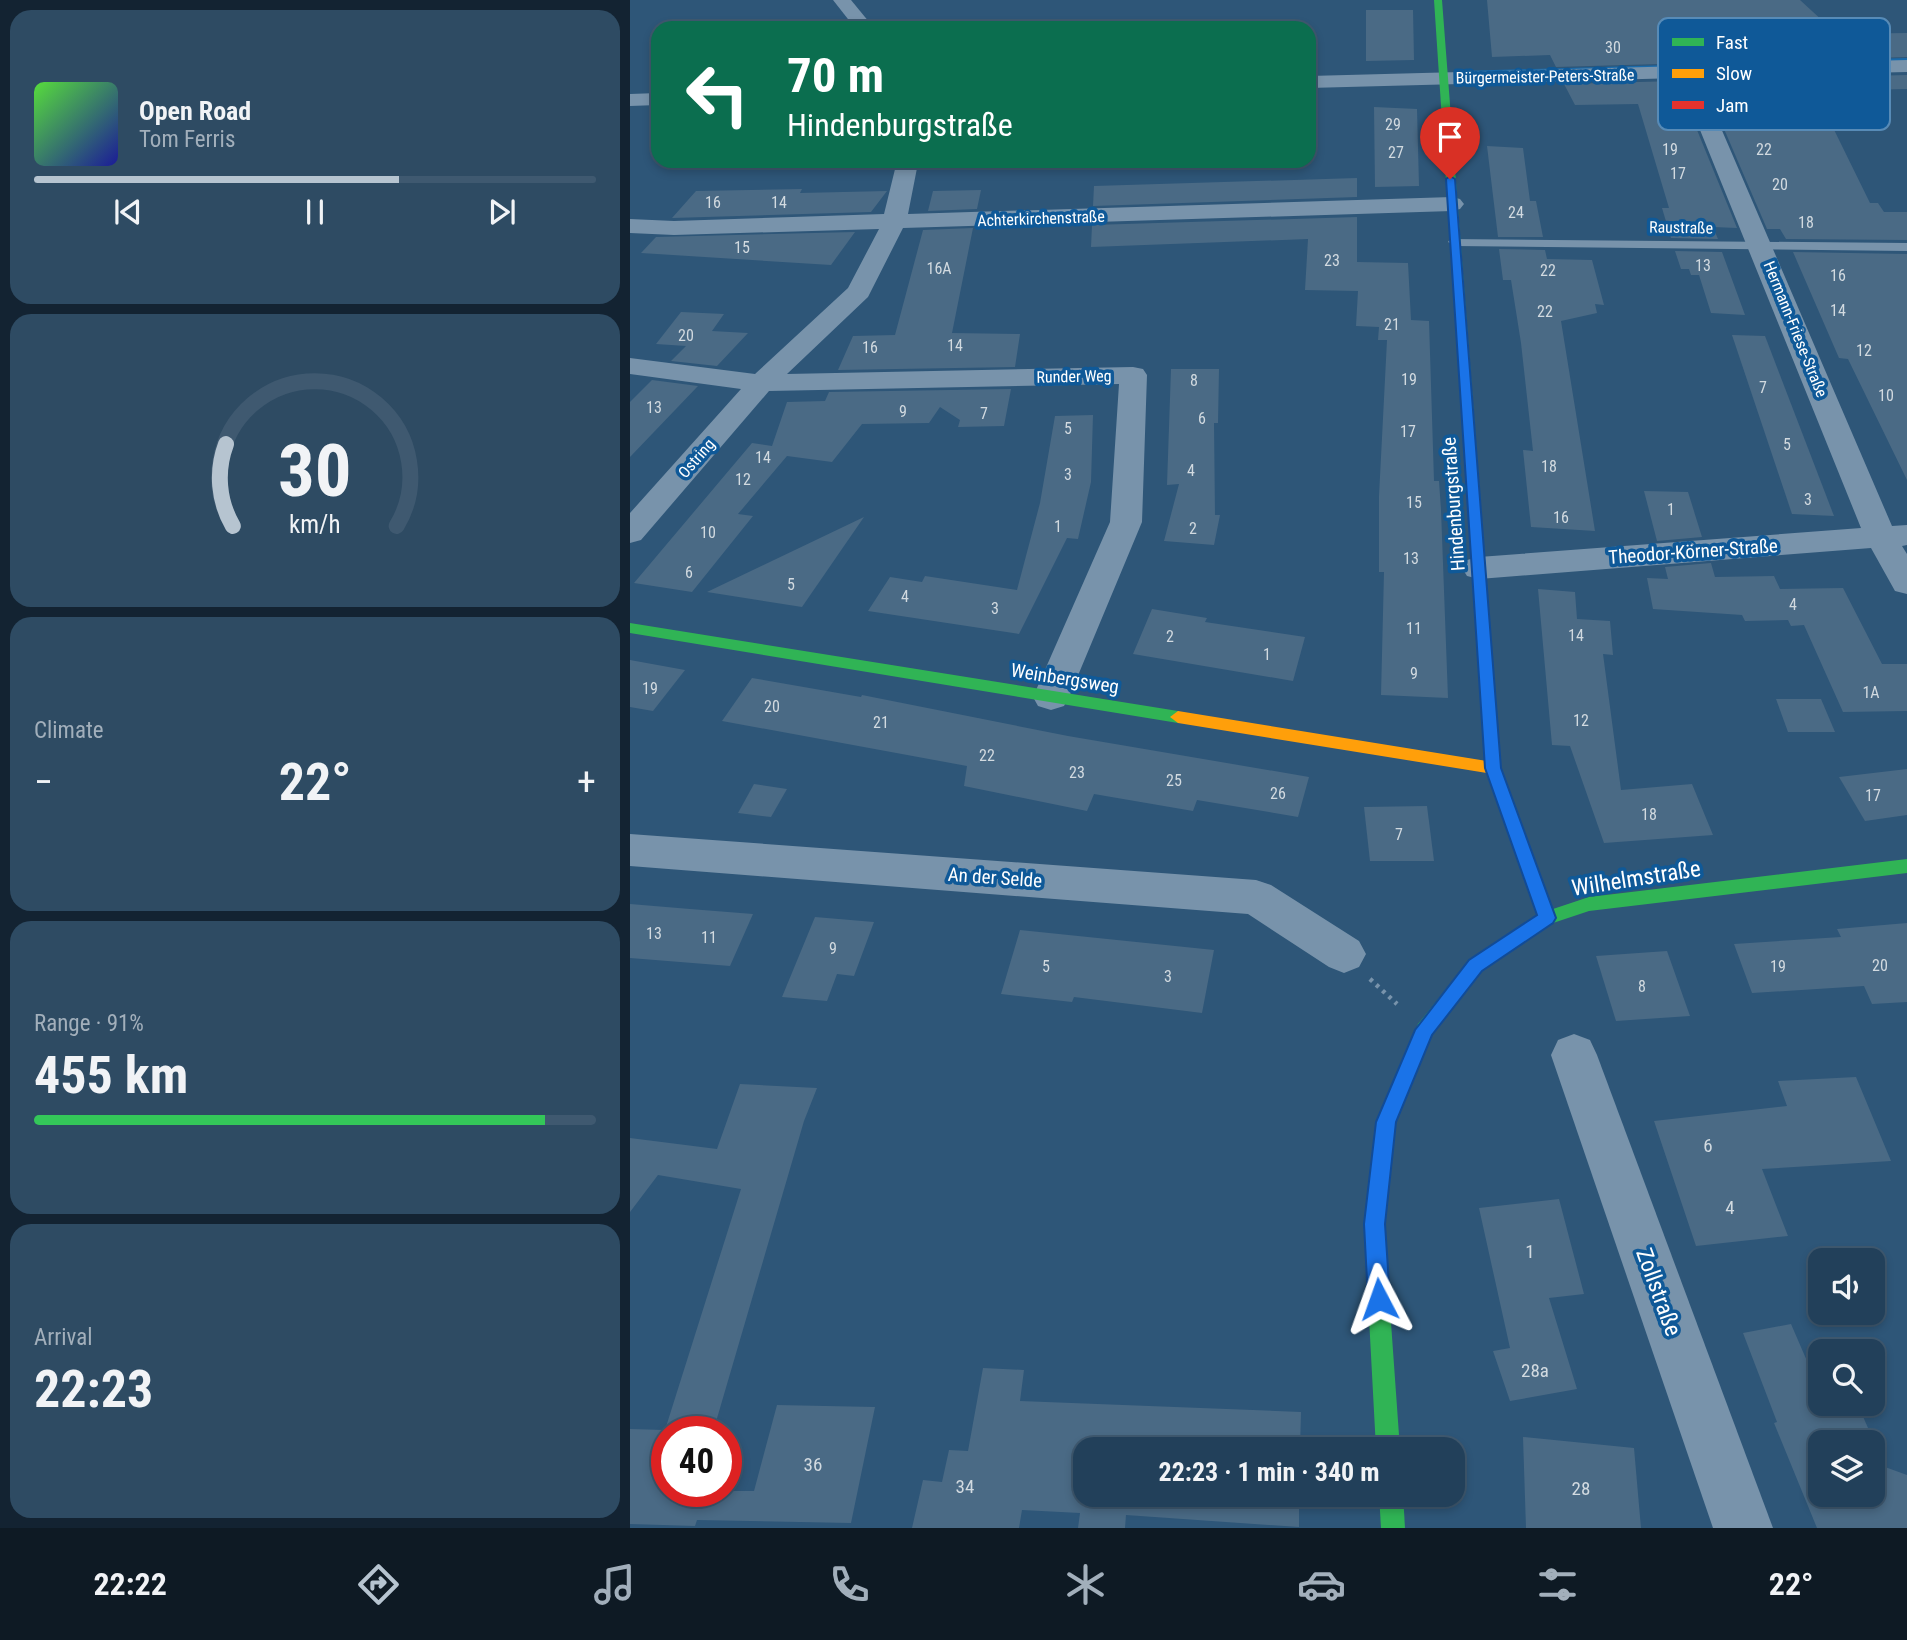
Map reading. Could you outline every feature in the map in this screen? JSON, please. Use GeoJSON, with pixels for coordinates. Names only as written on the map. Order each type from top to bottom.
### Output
{"type":"FeatureCollection","features":[{"type":"Feature","properties":{"kind":"street","name":"Hindenburgstraße"},"geometry":{"type":"LineString","coordinates":[[1438,0],[1493,768],[1547,918]]}},
{"type":"Feature","properties":{"kind":"street"},"geometry":{"type":"LineString","coordinates":[[843,1],[863,1]]}},
{"type":"Feature","properties":{"kind":"street"},"geometry":{"type":"LineString","coordinates":[[843,1],[859,21]]}},
{"type":"Feature","properties":{"kind":"street","name":"Bürgermeister-Peters-Straße"},"geometry":{"type":"LineString","coordinates":[[1316,82],[1658,74]]}},
{"type":"Feature","properties":{"kind":"street"},"geometry":{"type":"LineString","coordinates":[[630,100],[651,99]]}},
{"type":"Feature","properties":{"kind":"street","name":"Hermann-Friese-Straße"},"geometry":{"type":"LineString","coordinates":[[1711,130],[1761,246],[1894,536],[1907,583]]}},
{"type":"Feature","properties":{"kind":"street","name":"Ostring"},"geometry":{"type":"LineString","coordinates":[[630,533],[761,383],[859,292],[894,222],[907,168]]}},
{"type":"Feature","properties":{"kind":"street","name":"Achterkirchenstraße"},"geometry":{"type":"LineString","coordinates":[[630,226],[674,228],[1452,204]]}},
{"type":"Feature","properties":{"kind":"street"},"geometry":{"type":"LineString","coordinates":[[630,366],[761,383]]}},
{"type":"Feature","properties":{"kind":"street","name":"Runder Weg"},"geometry":{"type":"LineString","coordinates":[[761,383],[1133,375],[1126,522],[1051,698]]}},
{"type":"Feature","properties":{"kind":"street","name":"Theodor-Körner-Straße"},"geometry":{"type":"LineString","coordinates":[[1479,568],[1894,536]]}},
{"type":"Feature","properties":{"kind":"street","name":"Weinbergsweg"},"geometry":{"type":"LineString","coordinates":[[630,628],[1493,768]]}},
{"type":"Feature","properties":{"kind":"street","name":"An der Selde"},"geometry":{"type":"LineString","coordinates":[[630,850],[1256,897],[1344,954]]}},
{"type":"Feature","properties":{"kind":"street","name":"Wilhelmstraße"},"geometry":{"type":"LineString","coordinates":[[1387,1437],[1374,1224],[1386,1122],[1425,1030],[1475,966],[1547,918],[1589,904],[1907,866]]}},
{"type":"Feature","properties":{"kind":"street","name":"Zollstraße"},"geometry":{"type":"LineString","coordinates":[[1574,1055],[1743,1528]]}},
{"type":"Feature","properties":{"kind":"street"},"geometry":{"type":"LineString","coordinates":[[1392,1507],[1393,1528]]}},
{"type":"Feature","properties":{"kind":"lane","name":"Raustraße"},"geometry":{"type":"LineString","coordinates":[[1455,242],[1907,247]]}},
{"type":"Feature","properties":{"kind":"path"},"geometry":{"type":"LineString","coordinates":[[1344,954],[1425,1030]]}},
{"type":"Feature","properties":{"kind":"shaded area"},"geometry":{"type":"Polygon","coordinates":[[[1890,58],[1907,58],[1907,61],[1890,61],[1890,58]]]}},
{"type":"Feature","properties":{"kind":"shaded area"},"geometry":{"type":"Polygon","coordinates":[[[1658,65],[1658,68],[1460,71],[1658,65]]]}},
{"type":"Feature","properties":{"kind":"building"},"geometry":{"type":"Polygon","coordinates":[[[1487,0],[1800,0],[1820,18],[1658,18],[1658,64],[1556,67],[1550,55],[1492,57],[1487,0]]]}},
{"type":"Feature","properties":{"kind":"building"},"geometry":{"type":"Polygon","coordinates":[[[1366,10],[1413,10],[1414,60],[1366,61],[1366,10]]]}},
{"type":"Feature","properties":{"kind":"building"},"geometry":{"type":"Polygon","coordinates":[[[1890,33],[1907,33],[1907,57],[1890,57],[1890,33]]]}},
{"type":"Feature","properties":{"kind":"building"},"geometry":{"type":"Polygon","coordinates":[[[1890,75],[1907,75],[1907,89],[1890,89],[1890,75]]]}},
{"type":"Feature","properties":{"kind":"building"},"geometry":{"type":"Polygon","coordinates":[[[1658,82],[1658,130],[1697,130],[1737,228],[1713,227],[1718,239],[1671,238],[1662,208],[1669,208],[1638,104],[1575,105],[1564,84],[1658,82]]]}},
{"type":"Feature","properties":{"kind":"building"},"geometry":{"type":"Polygon","coordinates":[[[1374,107],[1417,109],[1419,186],[1375,187],[1374,107]]]}},
{"type":"Feature","properties":{"kind":"building"},"geometry":{"type":"Polygon","coordinates":[[[1724,130],[1834,130],[1870,203],[1878,203],[1884,212],[1907,212],[1907,240],[1786,239],[1780,229],[1767,229],[1724,130]]]}},
{"type":"Feature","properties":{"kind":"building"},"geometry":{"type":"Polygon","coordinates":[[[1487,146],[1523,148],[1530,201],[1536,201],[1543,237],[1498,237],[1487,146]]]}},
{"type":"Feature","properties":{"kind":"building"},"geometry":{"type":"Polygon","coordinates":[[[1357,178],[1357,197],[1093,206],[1094,186],[1357,178]]]}},
{"type":"Feature","properties":{"kind":"building"},"geometry":{"type":"Polygon","coordinates":[[[802,189],[800,193],[887,191],[871,212],[672,218],[696,191],[802,189]]]}},
{"type":"Feature","properties":{"kind":"building"},"geometry":{"type":"Polygon","coordinates":[[[981,190],[977,209],[928,211],[933,191],[981,190]]]}},
{"type":"Feature","properties":{"kind":"building"},"geometry":{"type":"Polygon","coordinates":[[[1357,217],[1357,262],[1408,263],[1411,320],[1429,321],[1434,481],[1439,481],[1441,510],[1448,698],[1381,695],[1384,572],[1379,572],[1379,496],[1387,340],[1378,340],[1379,327],[1356,326],[1358,291],[1305,290],[1308,239],[1091,247],[1092,225],[1357,217]]]}},
{"type":"Feature","properties":{"kind":"building"},"geometry":{"type":"Polygon","coordinates":[[[973,228],[952,333],[1020,334],[1015,367],[838,370],[853,336],[895,335],[923,230],[973,228]]]}},
{"type":"Feature","properties":{"kind":"building"},"geometry":{"type":"Polygon","coordinates":[[[855,232],[831,265],[641,253],[656,237],[855,232]]]}},
{"type":"Feature","properties":{"kind":"building"},"geometry":{"type":"Polygon","coordinates":[[[1499,249],[1545,250],[1547,259],[1592,260],[1604,305],[1595,304],[1597,313],[1561,321],[1595,531],[1531,527],[1523,450],[1533,451],[1521,343],[1511,280],[1503,280],[1499,249]]]}},
{"type":"Feature","properties":{"kind":"building"},"geometry":{"type":"Polygon","coordinates":[[[1675,251],[1722,252],[1745,315],[1711,313],[1699,275],[1691,275],[1689,269],[1681,269],[1675,251]]]}},
{"type":"Feature","properties":{"kind":"building"},"geometry":{"type":"Polygon","coordinates":[[[1793,252],[1907,254],[1907,480],[1848,359],[1839,358],[1793,252]]]}},
{"type":"Feature","properties":{"kind":"building"},"geometry":{"type":"Polygon","coordinates":[[[681,312],[724,314],[712,331],[748,333],[717,366],[671,361],[686,346],[656,344],[681,312]]]}},
{"type":"Feature","properties":{"kind":"building"},"geometry":{"type":"Polygon","coordinates":[[[1732,335],[1765,336],[1834,516],[1792,514],[1732,335]]]}},
{"type":"Feature","properties":{"kind":"building"},"geometry":{"type":"Polygon","coordinates":[[[1171,369],[1219,369],[1218,423],[1214,423],[1215,515],[1220,515],[1214,545],[1164,541],[1179,484],[1167,485],[1171,369]]]}},
{"type":"Feature","properties":{"kind":"building"},"geometry":{"type":"Polygon","coordinates":[[[652,380],[698,386],[630,457],[630,402],[652,380]]]}},
{"type":"Feature","properties":{"kind":"building"},"geometry":{"type":"Polygon","coordinates":[[[1011,389],[1004,426],[958,427],[960,420],[940,407],[929,423],[862,424],[832,462],[787,456],[738,514],[753,516],[692,592],[634,583],[752,443],[772,446],[787,402],[825,401],[829,392],[1011,389]]]}},
{"type":"Feature","properties":{"kind":"building"},"geometry":{"type":"Polygon","coordinates":[[[1093,415],[1091,482],[1078,539],[1067,538],[1019,634],[868,611],[890,577],[922,582],[925,576],[1017,590],[1040,503],[1055,416],[1093,415]]]}},
{"type":"Feature","properties":{"kind":"building"},"geometry":{"type":"Polygon","coordinates":[[[1644,491],[1688,492],[1702,537],[1657,541],[1644,491]]]}},
{"type":"Feature","properties":{"kind":"building"},"geometry":{"type":"Polygon","coordinates":[[[864,517],[802,607],[707,592],[864,517]]]}},
{"type":"Feature","properties":{"kind":"building"},"geometry":{"type":"Polygon","coordinates":[[[1711,563],[1715,577],[1774,576],[1780,589],[1843,588],[1882,664],[1907,664],[1907,711],[1843,712],[1804,625],[1791,626],[1788,620],[1745,621],[1742,615],[1653,609],[1647,578],[1668,579],[1665,567],[1711,563]]]}},
{"type":"Feature","properties":{"kind":"building"},"geometry":{"type":"Polygon","coordinates":[[[1538,589],[1575,592],[1577,619],[1610,621],[1613,655],[1603,654],[1621,790],[1692,784],[1713,835],[1604,843],[1570,746],[1552,745],[1538,589]]]}},
{"type":"Feature","properties":{"kind":"building"},"geometry":{"type":"Polygon","coordinates":[[[1152,609],[1207,618],[1205,622],[1305,637],[1293,681],[1133,654],[1152,609]]]}},
{"type":"Feature","properties":{"kind":"building"},"geometry":{"type":"Polygon","coordinates":[[[630,660],[685,670],[653,711],[630,707],[630,660]]]}},
{"type":"Feature","properties":{"kind":"building"},"geometry":{"type":"Polygon","coordinates":[[[752,678],[861,697],[862,695],[1068,736],[1309,777],[1298,817],[1197,800],[1193,811],[1094,794],[1087,811],[964,786],[967,766],[722,721],[752,678]]]}},
{"type":"Feature","properties":{"kind":"building"},"geometry":{"type":"Polygon","coordinates":[[[1776,699],[1821,699],[1835,732],[1788,732],[1776,699]]]}},
{"type":"Feature","properties":{"kind":"building"},"geometry":{"type":"Polygon","coordinates":[[[1907,769],[1907,815],[1865,821],[1839,777],[1907,769]]]}},
{"type":"Feature","properties":{"kind":"building"},"geometry":{"type":"Polygon","coordinates":[[[754,784],[787,789],[771,817],[738,813],[754,784]]]}},
{"type":"Feature","properties":{"kind":"building"},"geometry":{"type":"Polygon","coordinates":[[[1427,806],[1434,861],[1370,861],[1364,807],[1427,806]]]}},
{"type":"Feature","properties":{"kind":"building"},"geometry":{"type":"Polygon","coordinates":[[[630,904],[753,914],[730,966],[630,958],[630,904]]]}},
{"type":"Feature","properties":{"kind":"building"},"geometry":{"type":"Polygon","coordinates":[[[815,917],[874,922],[854,976],[837,974],[827,1001],[782,997],[815,917]]]}},
{"type":"Feature","properties":{"kind":"building"},"geometry":{"type":"Polygon","coordinates":[[[1907,923],[1907,1002],[1872,1004],[1864,986],[1752,993],[1734,944],[1841,937],[1837,929],[1907,923]]]}},
{"type":"Feature","properties":{"kind":"building"},"geometry":{"type":"Polygon","coordinates":[[[1020,930],[1214,950],[1202,1013],[1074,997],[1072,1002],[1001,994],[1020,930]]]}},
{"type":"Feature","properties":{"kind":"building"},"geometry":{"type":"Polygon","coordinates":[[[1667,951],[1690,1016],[1616,1021],[1596,956],[1667,951]]]}},
{"type":"Feature","properties":{"kind":"building"},"geometry":{"type":"Polygon","coordinates":[[[1856,1077],[1891,1161],[1762,1169],[1788,1236],[1696,1246],[1654,1121],[1787,1106],[1778,1081],[1856,1077]]]}},
{"type":"Feature","properties":{"kind":"building"},"geometry":{"type":"Polygon","coordinates":[[[740,1084],[817,1088],[804,1121],[718,1416],[669,1416],[741,1189],[658,1175],[630,1212],[630,1138],[717,1149],[740,1084]]]}},
{"type":"Feature","properties":{"kind":"building"},"geometry":{"type":"Polygon","coordinates":[[[1559,1199],[1584,1294],[1549,1298],[1577,1389],[1510,1401],[1493,1351],[1510,1348],[1479,1208],[1559,1199]]]}},
{"type":"Feature","properties":{"kind":"building"},"geometry":{"type":"Polygon","coordinates":[[[1791,1324],[1808,1363],[1808,1416],[1863,1416],[1869,1430],[1808,1430],[1808,1506],[1774,1423],[1777,1422],[1743,1333],[1791,1324]]]}},
{"type":"Feature","properties":{"kind":"building"},"geometry":{"type":"Polygon","coordinates":[[[983,1368],[1024,1370],[1020,1401],[1301,1412],[1300,1437],[1073,1437],[1073,1507],[1299,1507],[1299,1527],[1126,1515],[1125,1528],[1078,1528],[1080,1513],[1022,1510],[1019,1528],[912,1528],[923,1480],[942,1482],[949,1450],[968,1451],[983,1368]]]}},
{"type":"Feature","properties":{"kind":"building"},"geometry":{"type":"Polygon","coordinates":[[[777,1405],[875,1407],[851,1523],[697,1520],[695,1526],[630,1524],[630,1429],[651,1430],[651,1507],[742,1507],[742,1491],[754,1491],[777,1405]]]}},
{"type":"Feature","properties":{"kind":"building"},"geometry":{"type":"Polygon","coordinates":[[[1523,1437],[1634,1448],[1641,1528],[1526,1528],[1523,1437]]]}},
{"type":"Feature","properties":{"kind":"building"},"geometry":{"type":"Polygon","coordinates":[[[1885,1467],[1907,1475],[1907,1528],[1817,1528],[1808,1507],[1885,1507],[1885,1467]]]}},
{"type":"Feature","properties":{"kind":"traffic: fast"},"geometry":{"type":"LineString","coordinates":[[1438,0],[1493,768],[1517,833]]}},
{"type":"Feature","properties":{"kind":"traffic: fast"},"geometry":{"type":"LineString","coordinates":[[630,628],[1178,717]]}},
{"type":"Feature","properties":{"kind":"traffic: fast"},"geometry":{"type":"LineString","coordinates":[[1387,1437],[1374,1224],[1386,1122],[1425,1030],[1475,966],[1547,918],[1589,904],[1907,866]]}},
{"type":"Feature","properties":{"kind":"traffic: fast"},"geometry":{"type":"LineString","coordinates":[[1392,1507],[1393,1528]]}},
{"type":"Feature","properties":{"kind":"traffic: slow"},"geometry":{"type":"LineString","coordinates":[[1178,717],[1493,768]]}},
{"type":"Feature","properties":{"kind":"traffic: jam"},"geometry":{"type":"LineString","coordinates":[[1517,833],[1547,918]]}},
{"type":"Feature","properties":{"kind":"route"},"geometry":{"type":"LineString","coordinates":[[1379,1299],[1374,1224],[1386,1122],[1425,1030],[1475,966],[1547,918],[1493,768],[1450,179]]}}]}
